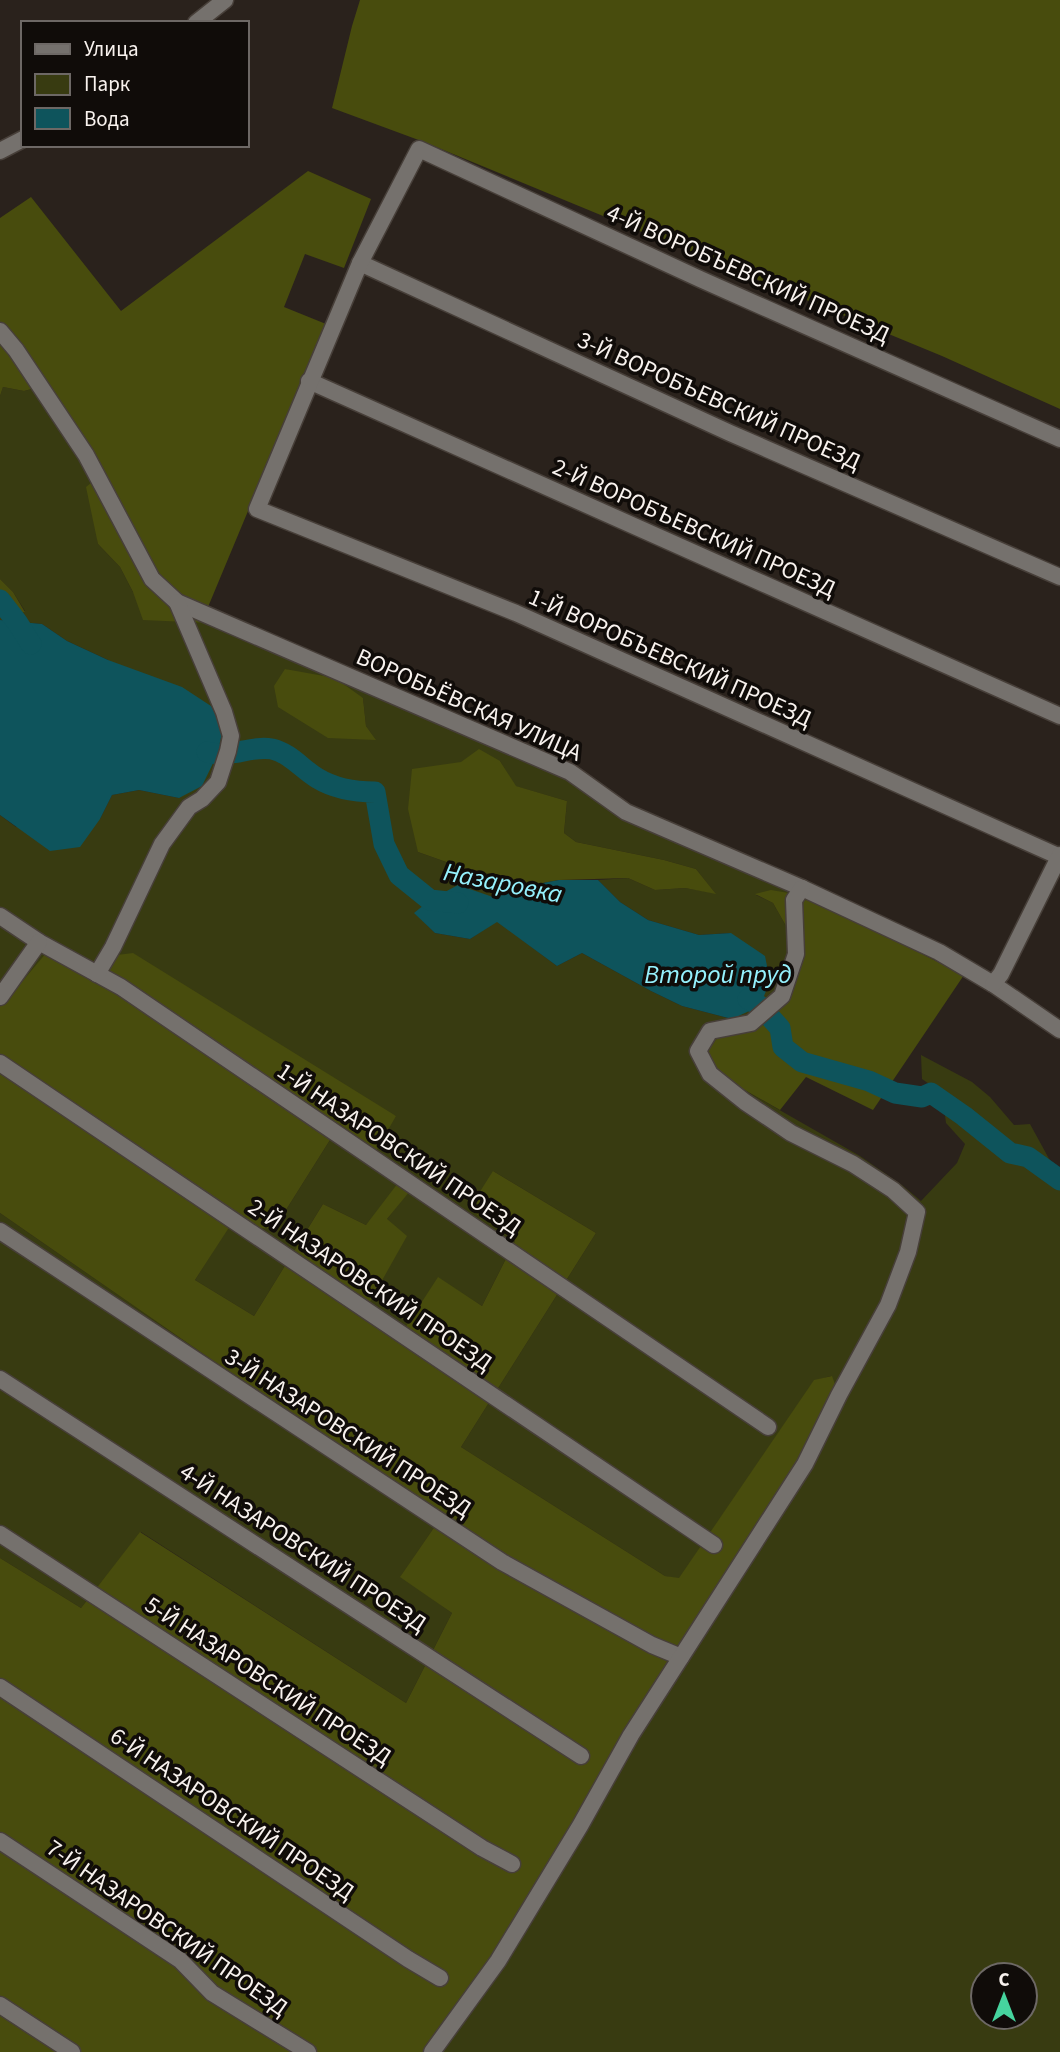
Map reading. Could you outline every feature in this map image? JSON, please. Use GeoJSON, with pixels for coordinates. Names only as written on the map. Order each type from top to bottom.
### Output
{"type":"FeatureCollection","features":[{"type":"Feature","properties":{"kind":"street"},"geometry":{"type":"LineString","coordinates":[[199,21],[225,0]]}},
{"type":"Feature","properties":{"kind":"street"},"geometry":{"type":"LineString","coordinates":[[0,151],[21,140]]}},
{"type":"Feature","properties":{"kind":"street","name":"4-Й ВОРОБЪЕВСКИЙ ПРОЕЗД"},"geometry":{"type":"LineString","coordinates":[[360,263],[419,149],[700,279],[1060,439]]}},
{"type":"Feature","properties":{"kind":"street"},"geometry":{"type":"LineString","coordinates":[[309,382],[360,263]]}},
{"type":"Feature","properties":{"kind":"street","name":"3-Й ВОРОБЪЕВСКИЙ ПРОЕЗД"},"geometry":{"type":"LineString","coordinates":[[360,263],[730,433],[1060,577]]}},
{"type":"Feature","properties":{"kind":"street","name":"ВОРОБЬЁВСКАЯ УЛИЦА"},"geometry":{"type":"LineString","coordinates":[[0,331],[16,350],[86,455],[152,579],[177,602],[570,772],[626,812],[802,888],[939,952],[993,984],[1060,1030]]}},
{"type":"Feature","properties":{"kind":"street","name":"1-Й ВОРОБЪЕВСКИЙ ПРОЕЗД"},"geometry":{"type":"LineString","coordinates":[[309,382],[257,509],[516,613],[1060,856]]}},
{"type":"Feature","properties":{"kind":"street","name":"2-Й ВОРОБЪЕВСКИЙ ПРОЕЗД"},"geometry":{"type":"LineString","coordinates":[[309,382],[1060,716]]}},
{"type":"Feature","properties":{"kind":"street"},"geometry":{"type":"LineString","coordinates":[[97,974],[113,947],[162,844],[189,807],[202,799],[218,782],[228,751],[230,736],[224,712],[177,602]]}},
{"type":"Feature","properties":{"kind":"street"},"geometry":{"type":"LineString","coordinates":[[993,984],[1001,974],[1060,856]]}},
{"type":"Feature","properties":{"kind":"street"},"geometry":{"type":"LineString","coordinates":[[432,2052],[498,1961],[580,1826],[631,1735],[805,1464],[888,1305],[908,1252],[917,1212],[893,1190],[853,1164],[791,1133],[745,1102],[709,1074],[698,1051],[710,1031],[751,1023],[782,996],[796,954],[794,900],[802,888]]}},
{"type":"Feature","properties":{"kind":"street","name":"1-Й НАЗАРОВСКИЙ ПРОЕЗД"},"geometry":{"type":"LineString","coordinates":[[0,916],[39,942],[121,987],[768,1427]]}},
{"type":"Feature","properties":{"kind":"street"},"geometry":{"type":"LineString","coordinates":[[0,997],[39,942]]}},
{"type":"Feature","properties":{"kind":"street","name":"2-Й НАЗАРОВСКИЙ ПРОЕЗД"},"geometry":{"type":"LineString","coordinates":[[0,1063],[714,1545]]}},
{"type":"Feature","properties":{"kind":"street","name":"3-Й НАЗАРОВСКИЙ ПРОЕЗД"},"geometry":{"type":"LineString","coordinates":[[0,1231],[502,1562],[652,1645],[681,1657]]}},
{"type":"Feature","properties":{"kind":"street","name":"4-Й НАЗАРОВСКИЙ ПРОЕЗД"},"geometry":{"type":"LineString","coordinates":[[0,1379],[581,1756]]}},
{"type":"Feature","properties":{"kind":"street","name":"5-Й НАЗАРОВСКИЙ ПРОЕЗД"},"geometry":{"type":"LineString","coordinates":[[0,1534],[482,1848],[512,1864]]}},
{"type":"Feature","properties":{"kind":"street","name":"6-Й НАЗАРОВСКИЙ ПРОЕЗД"},"geometry":{"type":"LineString","coordinates":[[0,1687],[440,1978]]}},
{"type":"Feature","properties":{"kind":"street","name":"7-Й НАЗАРОВСКИЙ ПРОЕЗД"},"geometry":{"type":"LineString","coordinates":[[0,1841],[180,1960],[212,1993],[308,2052]]}},
{"type":"Feature","properties":{"kind":"street"},"geometry":{"type":"LineString","coordinates":[[0,2005],[72,2052]]}},
{"type":"Feature","properties":{"kind":"green space"},"geometry":{"type":"Polygon","coordinates":[[[47,385],[91,450],[98,544],[120,567],[133,592],[567,779],[623,816],[806,896],[756,895],[773,903],[803,956],[787,1003],[754,1028],[713,1072],[860,1156],[921,1201],[957,1163],[965,1144],[946,1123],[942,1093],[922,1079],[921,1055],[972,1082],[990,1097],[1014,1125],[1030,1124],[1053,1166],[1060,1173],[1060,2052],[432,2052],[831,1376],[814,1381],[679,1579],[665,1576],[461,1447],[596,1233],[493,1171],[515,1241],[482,1306],[438,1278],[397,1340],[362,1317],[387,1219],[409,1191],[366,1225],[323,1204],[254,1316],[195,1280],[230,1225],[274,1229],[340,1124],[396,1116],[10,996],[0,990],[0,815],[16,827],[100,819],[112,795],[139,790],[179,798],[108,660],[67,641],[42,624],[0,620],[0,614],[25,611],[13,592],[0,579],[0,396],[3,387],[24,391],[47,385]],[[285,669],[375,739],[366,726],[363,698],[285,669]],[[500,761],[418,852],[463,868],[511,879],[521,887],[493,897],[415,913],[435,933],[470,939],[497,921],[557,966],[582,953],[682,1006],[732,1019],[731,933],[699,935],[648,920],[620,902],[598,880],[628,878],[655,890],[685,888],[715,893],[696,869],[576,842],[564,833],[567,801],[515,786],[500,761]]]}},
{"type":"Feature","properties":{"kind":"green space"},"geometry":{"type":"Polygon","coordinates":[[[0,1213],[212,1360],[444,1513],[401,1576],[452,1613],[406,1703],[141,1532],[81,1608],[0,1558],[0,1213]]]}},
{"type":"Feature","properties":{"kind":"shaded area"},"geometry":{"type":"Polygon","coordinates":[[[360,0],[1060,0],[1060,409],[942,356],[424,142],[332,108],[360,0]]]}},
{"type":"Feature","properties":{"kind":"shaded area"},"geometry":{"type":"Polygon","coordinates":[[[308,171],[371,199],[344,268],[305,254],[284,307],[326,324],[208,607],[210,623],[143,620],[120,567],[98,544],[86,487],[102,474],[47,385],[24,391],[3,387],[0,396],[0,218],[31,197],[121,311],[308,171]]]}},
{"type":"Feature","properties":{"kind":"shaded area"},"geometry":{"type":"Polygon","coordinates":[[[0,579],[13,592],[25,612],[0,614],[0,579]]]}},
{"type":"Feature","properties":{"kind":"shaded area"},"geometry":{"type":"Polygon","coordinates":[[[285,669],[335,678],[363,698],[366,726],[376,740],[328,738],[278,707],[274,686],[285,669]]]}},
{"type":"Feature","properties":{"kind":"shaded area"},"geometry":{"type":"Polygon","coordinates":[[[479,749],[500,761],[516,786],[567,801],[564,833],[576,842],[696,869],[716,894],[685,888],[655,890],[628,878],[559,880],[521,887],[511,879],[463,868],[418,852],[408,809],[412,769],[461,762],[479,749]]]}},
{"type":"Feature","properties":{"kind":"shaded area"},"geometry":{"type":"Polygon","coordinates":[[[771,890],[806,896],[964,975],[873,1110],[806,1077],[780,1110],[713,1072],[707,1052],[718,1037],[754,1028],[787,1003],[803,956],[773,903],[755,894],[771,890]]]}},
{"type":"Feature","properties":{"kind":"shaded area"},"geometry":{"type":"Polygon","coordinates":[[[47,952],[106,972],[117,955],[133,953],[396,1116],[376,1151],[340,1124],[274,1229],[230,1226],[195,1280],[254,1316],[323,1204],[366,1225],[398,1183],[410,1191],[387,1219],[407,1236],[362,1316],[397,1340],[438,1277],[482,1306],[515,1241],[469,1209],[493,1171],[596,1233],[461,1447],[665,1576],[679,1578],[814,1380],[832,1376],[839,1395],[805,1464],[432,2052],[0,2052],[0,1558],[81,1608],[140,1532],[406,1703],[452,1613],[400,1577],[444,1513],[212,1360],[0,1213],[0,990],[10,996],[47,952]]]}},
{"type":"Feature","properties":{"kind":"water"},"geometry":{"type":"Polygon","coordinates":[[[0,620],[42,624],[67,641],[108,660],[182,687],[211,706],[223,729],[217,755],[202,786],[179,798],[139,790],[112,795],[100,819],[80,847],[50,851],[0,815],[0,620]]]}},
{"type":"Feature","properties":{"kind":"water","name":"Второй пруд"},"geometry":{"type":"Polygon","coordinates":[[[559,880],[598,880],[620,902],[648,920],[699,935],[731,933],[765,956],[770,981],[760,1006],[732,1019],[682,1006],[582,953],[557,966],[497,922],[470,939],[435,933],[414,913],[430,900],[458,885],[493,897],[521,887],[559,880]]]}},
{"type":"Feature","properties":{"kind":"waterway","name":"Назаровка"},"geometry":{"type":"LineString","coordinates":[[0,600],[31,644]]}},
{"type":"Feature","properties":{"kind":"waterway","name":"Назаровка"},"geometry":{"type":"LineString","coordinates":[[207,752],[223,754],[272,749],[285,754],[331,785],[375,792],[384,844],[399,875],[430,900],[458,903]]}},
{"type":"Feature","properties":{"kind":"waterway","name":"Назаровка"},"geometry":{"type":"LineString","coordinates":[[748,999],[760,1006],[780,1028],[783,1047],[802,1062],[869,1081],[895,1093],[922,1097],[931,1093],[1010,1153],[1028,1157],[1060,1180]]}}]}
